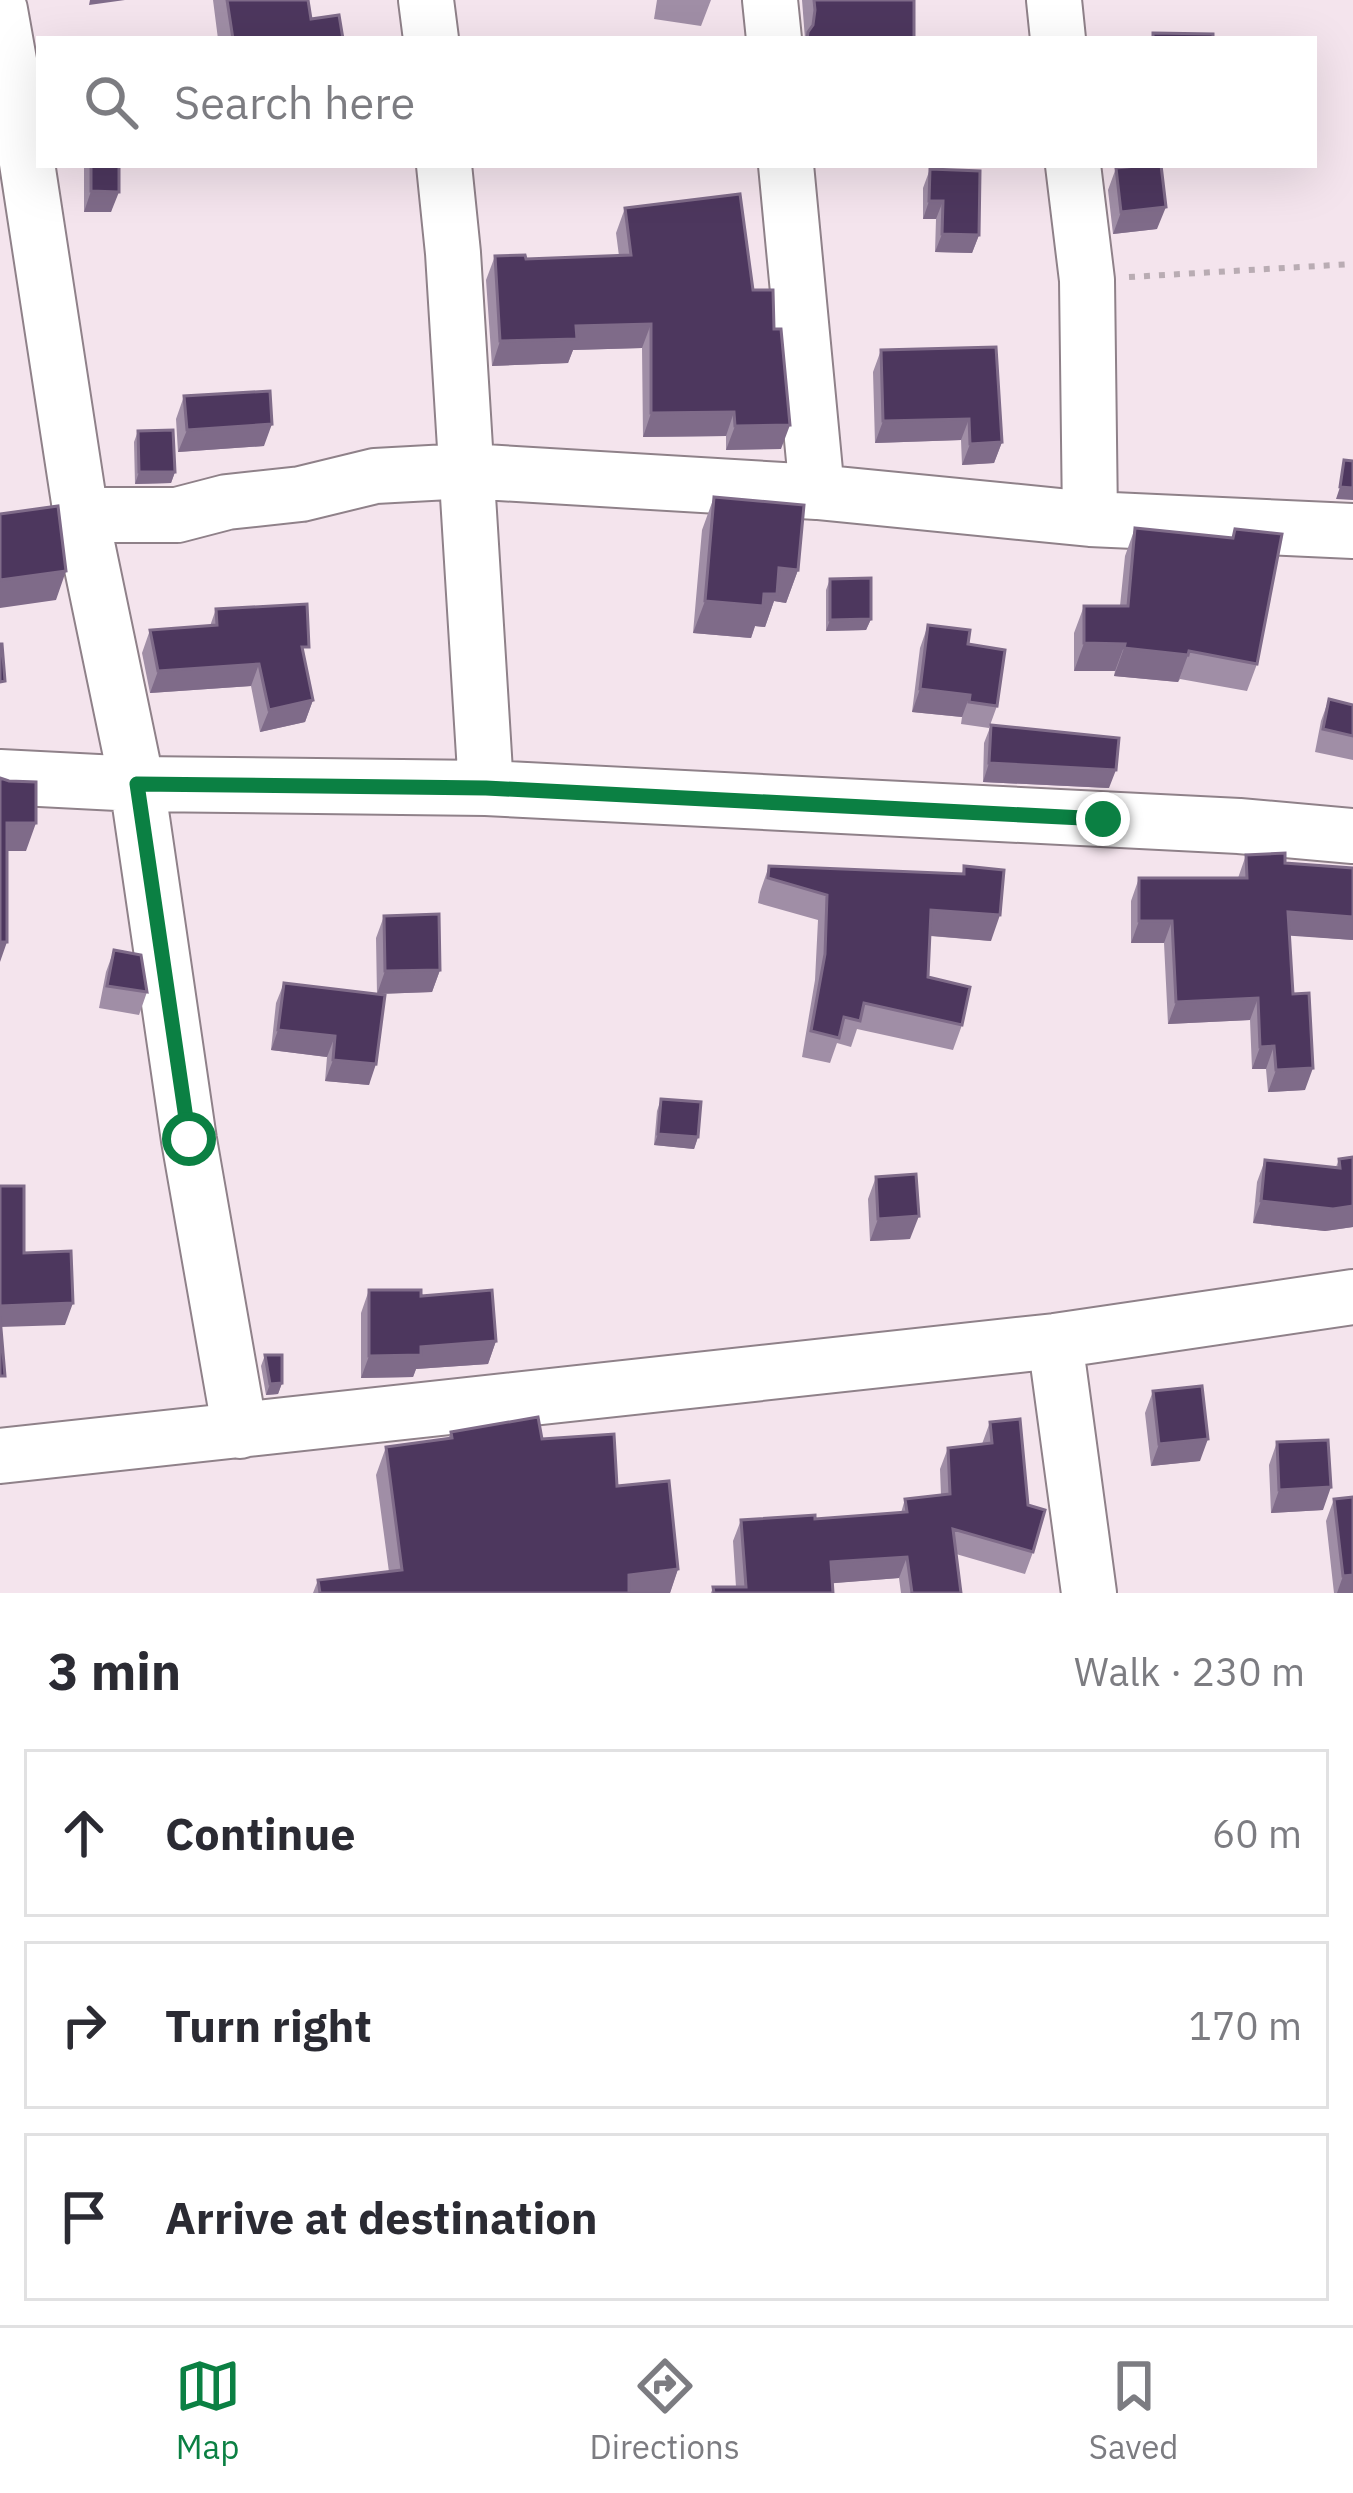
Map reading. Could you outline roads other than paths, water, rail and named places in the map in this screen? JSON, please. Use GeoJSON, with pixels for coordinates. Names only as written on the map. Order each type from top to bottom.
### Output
{"type":"FeatureCollection","features":[{"type":"Feature","properties":{"kind":"street"},"geometry":{"type":"LineString","coordinates":[[427,0],[430,36]]}},
{"type":"Feature","properties":{"kind":"street"},"geometry":{"type":"LineString","coordinates":[[770,0],[774,36]]}},
{"type":"Feature","properties":{"kind":"street"},"geometry":{"type":"LineString","coordinates":[[1054,0],[1058,36]]}},
{"type":"Feature","properties":{"kind":"street"},"geometry":{"type":"LineString","coordinates":[[0,10],[81,515],[137,784],[189,1139],[240,1431]]}},
{"type":"Feature","properties":{"kind":"street"},"geometry":{"type":"LineString","coordinates":[[444,168],[486,788]]}},
{"type":"Feature","properties":{"kind":"street"},"geometry":{"type":"LineString","coordinates":[[786,168],[817,492]]}},
{"type":"Feature","properties":{"kind":"street"},"geometry":{"type":"LineString","coordinates":[[1073,168],[1087,280],[1090,519]]}},
{"type":"Feature","properties":{"kind":"street"},"geometry":{"type":"LineString","coordinates":[[81,515],[177,515],[375,476],[466,471],[817,492],[1090,519],[1353,531]]}},
{"type":"Feature","properties":{"kind":"street"},"geometry":{"type":"LineString","coordinates":[[0,777],[137,784],[486,788],[1239,826],[1353,836]]}},
{"type":"Feature","properties":{"kind":"street"},"geometry":{"type":"LineString","coordinates":[[0,1456],[1055,1342],[1353,1297]]}},
{"type":"Feature","properties":{"kind":"street"},"geometry":{"type":"LineString","coordinates":[[1055,1342],[1089,1593]]}}]}
